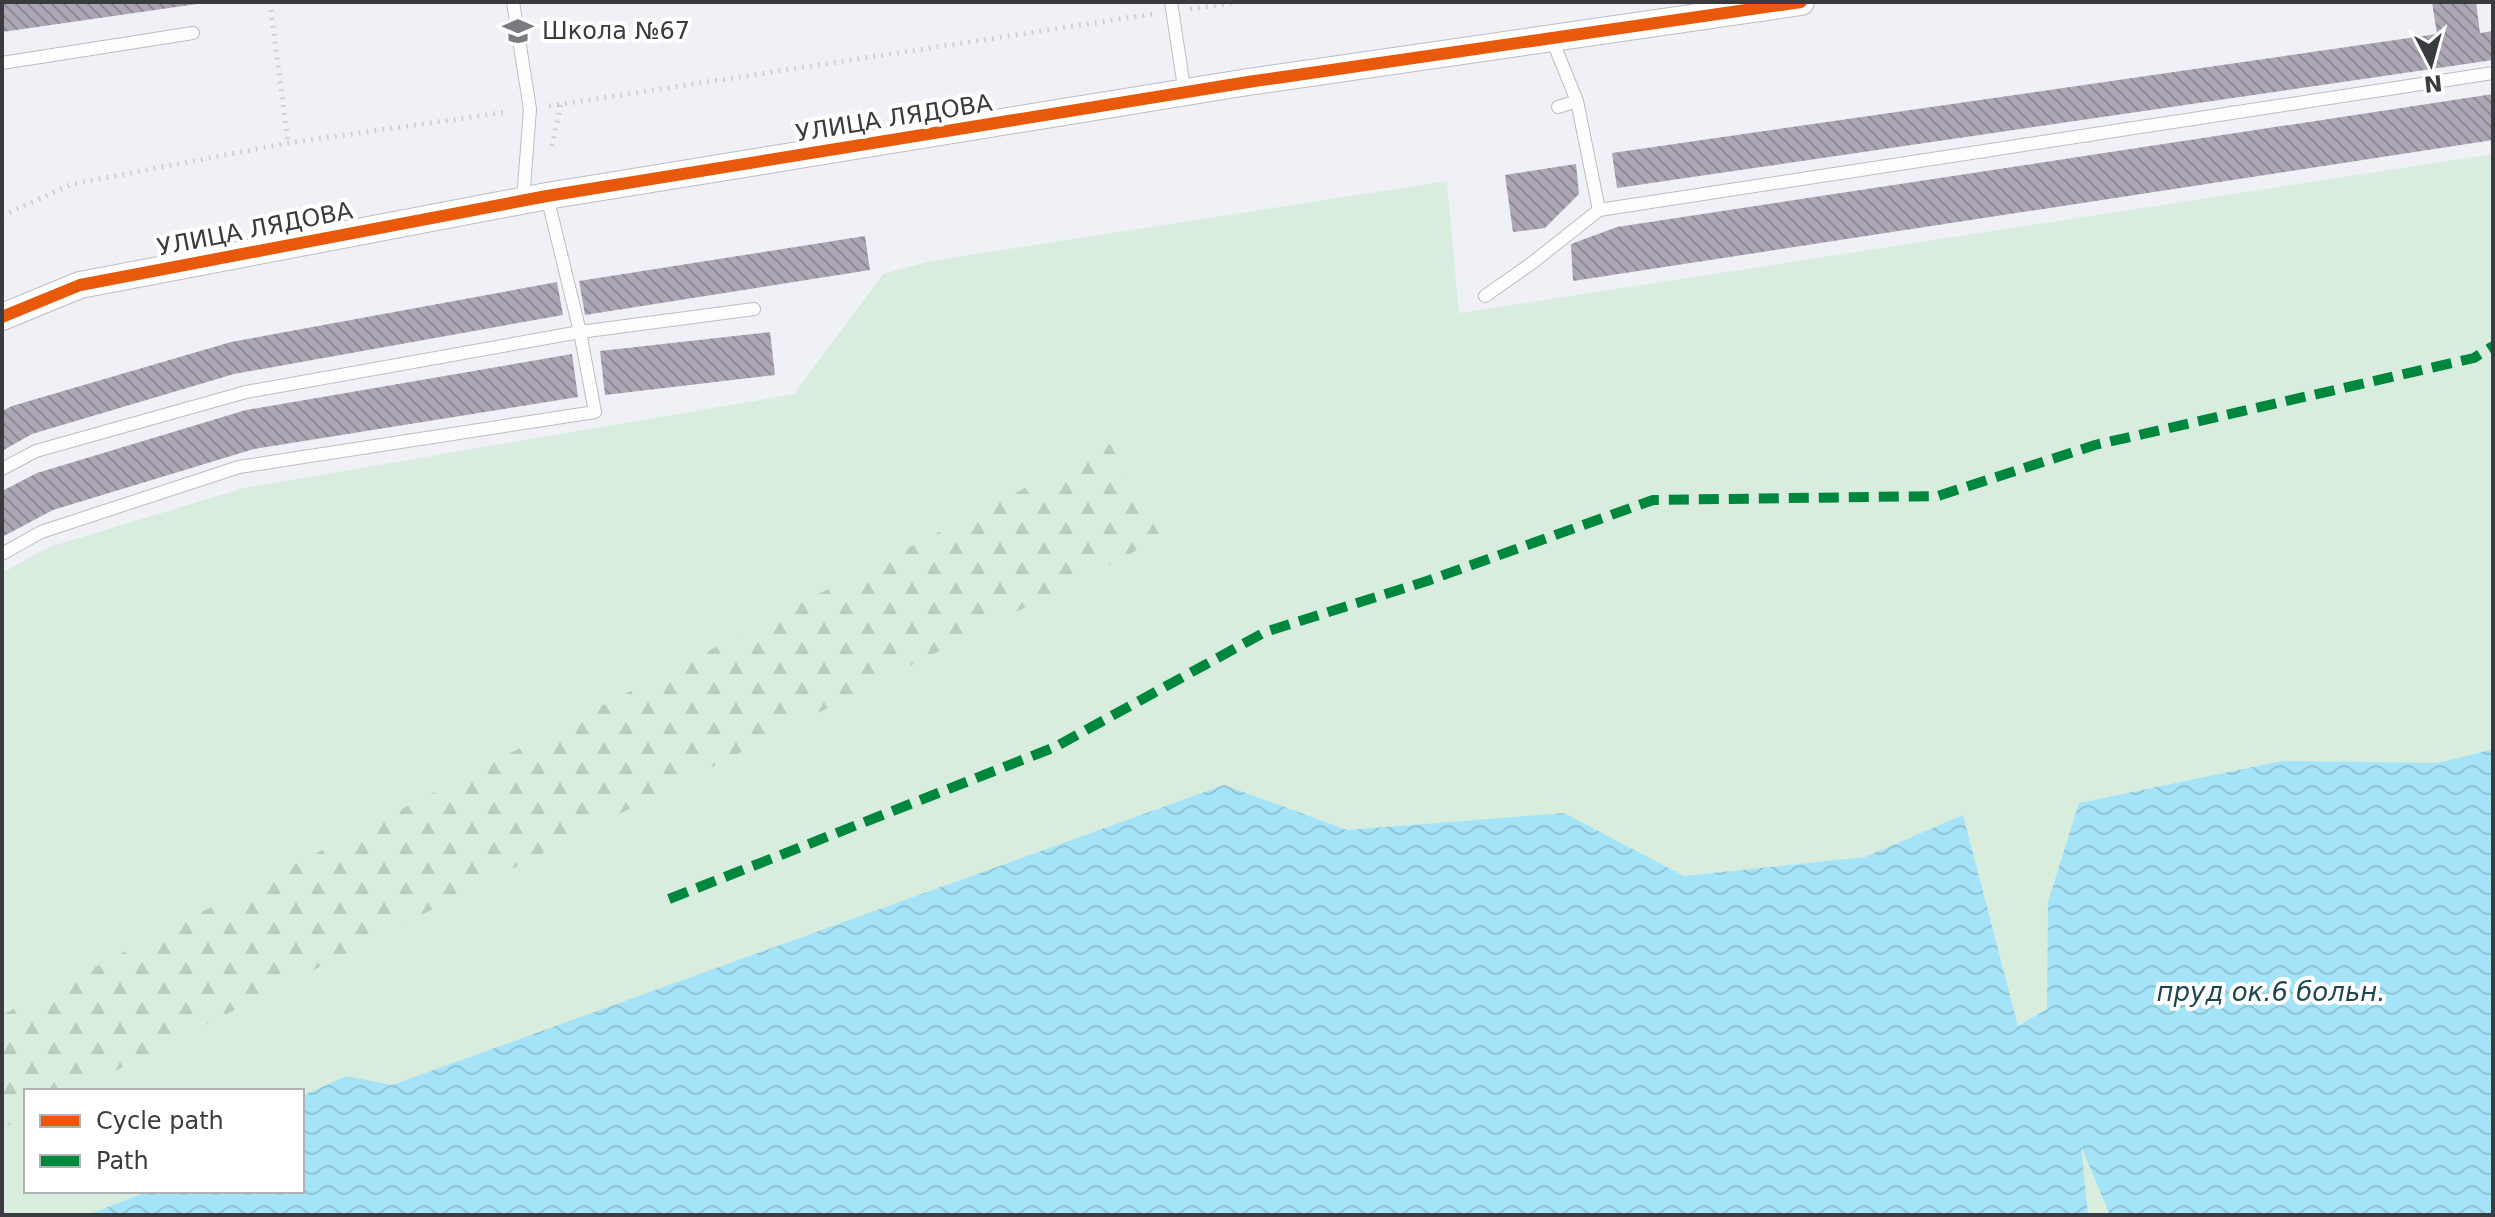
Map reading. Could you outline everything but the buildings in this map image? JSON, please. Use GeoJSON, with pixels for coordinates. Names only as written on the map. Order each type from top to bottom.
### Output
{"type":"FeatureCollection","features":[{"type":"Feature","properties":{"kind":"street","name":"УЛИЦА ЛЯДОВА"},"geometry":{"type":"LineString","coordinates":[[2,317],[80,285],[535,198],[1551,37],[1801,2]]}},
{"type":"Feature","properties":{"kind":"lane"},"geometry":{"type":"LineString","coordinates":[[2,554],[41,532],[239,467],[595,412],[580,332],[535,198],[530,109],[513,2]]}},
{"type":"Feature","properties":{"kind":"lane"},"geometry":{"type":"LineString","coordinates":[[1172,6],[1185,94]]}},
{"type":"Feature","properties":{"kind":"lane"},"geometry":{"type":"LineString","coordinates":[[2,63],[193,33]]}},
{"type":"Feature","properties":{"kind":"lane"},"geometry":{"type":"LineString","coordinates":[[1551,37],[1577,101],[1599,210]]}},
{"type":"Feature","properties":{"kind":"lane"},"geometry":{"type":"LineString","coordinates":[[1485,296],[1599,210],[2493,73]]}},
{"type":"Feature","properties":{"kind":"lane"},"geometry":{"type":"LineString","coordinates":[[1558,107],[1577,101]]}},
{"type":"Feature","properties":{"kind":"lane"},"geometry":{"type":"LineString","coordinates":[[2,469],[36,451],[246,392],[580,332],[754,309]]}},
{"type":"Feature","properties":{"kind":"path"},"geometry":{"type":"LineString","coordinates":[[270,2],[288,143]]}},
{"type":"Feature","properties":{"kind":"path"},"geometry":{"type":"LineString","coordinates":[[2,216],[72,184],[288,143],[530,109],[1172,6],[1239,2]]}},
{"type":"Feature","properties":{"kind":"green space"},"geometry":{"type":"Polygon","coordinates":[[[2493,154],[2493,1215],[2,1215],[2,573],[49,547],[244,488],[794,394],[883,274],[931,261],[1447,181],[1459,313],[2493,154]]]}},
{"type":"Feature","properties":{"kind":"green space"},"geometry":{"type":"Polygon","coordinates":[[[1110,444],[1161,538],[80,1089],[24,1089],[24,1117],[2,1129],[2,1015],[1110,444]]]}},
{"type":"Feature","properties":{"kind":"water","name":"пруд ок.6 больн."},"geometry":{"type":"Polygon","coordinates":[[[2493,749],[2493,1215],[2110,1215],[2081,1146],[2088,1215],[88,1215],[144,1193],[304,1193],[304,1095],[346,1076],[392,1085],[1224,785],[1347,830],[1564,813],[1684,876],[1865,857],[1963,815],[2018,1026],[2047,1009],[2048,902],[2079,803],[2282,761],[2439,763],[2493,749]]]}},
{"type":"Feature","properties":{"kind":"marked path"},"geometry":{"type":"LineString","coordinates":[[669,899],[1055,747],[1265,632],[1427,581],[1653,500],[1938,496],[2095,445],[2474,358],[2493,346]]}},
{"type":"Feature","properties":{"kind":"cycle path"},"geometry":{"type":"LineString","coordinates":[[2,317],[80,285],[547,196],[1248,82],[1801,2]]}},
{"type":"Feature","properties":{"kind":"place","name":"Школа №67"},"geometry":{"type":"Point","coordinates":[518,31]}}]}
